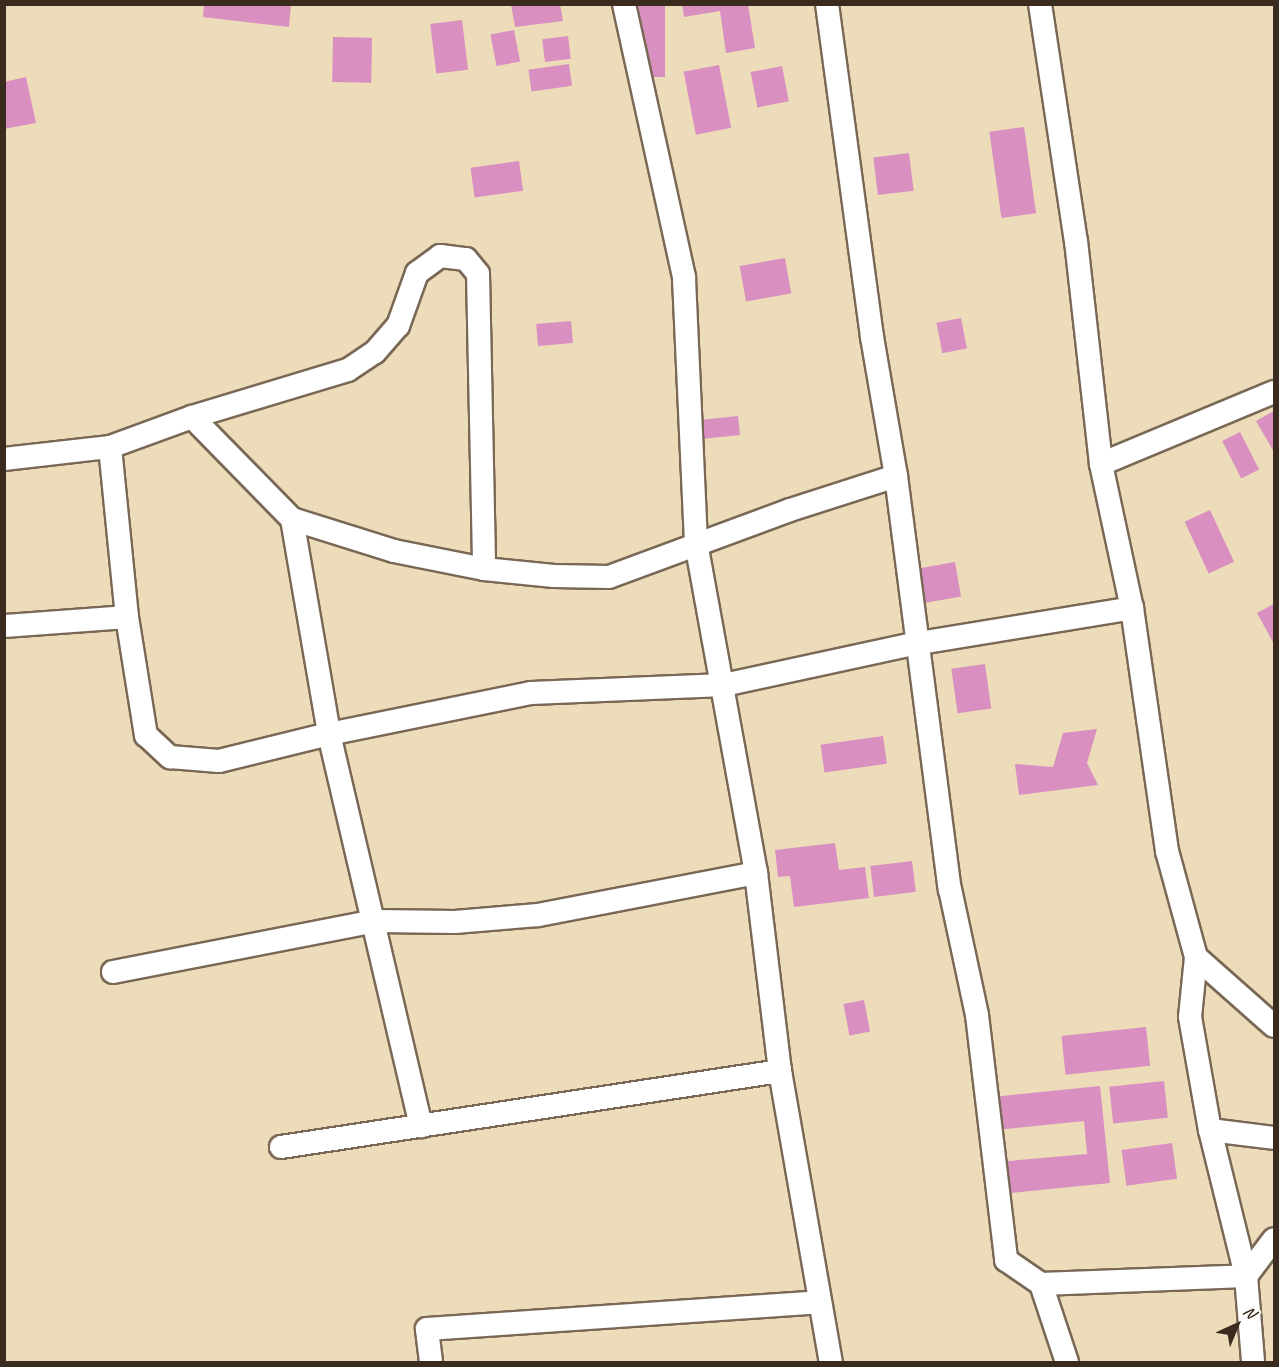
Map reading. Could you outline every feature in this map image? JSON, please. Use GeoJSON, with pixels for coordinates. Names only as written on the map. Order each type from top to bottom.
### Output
{"type":"FeatureCollection","features":[{"type":"Feature","properties":{"kind":"street"},"geometry":{"type":"LineString","coordinates":[[624,4],[684,277],[696,543],[724,685],[756,873],[780,1071],[831,1362]]}},
{"type":"Feature","properties":{"kind":"street"},"geometry":{"type":"LineString","coordinates":[[827,4],[872,337],[896,476],[950,889],[977,1015],[1006,1260],[1041,1284],[1246,1276],[1275,1239]]}},
{"type":"Feature","properties":{"kind":"street"},"geometry":{"type":"LineString","coordinates":[[1040,4],[1076,241],[1101,464],[1132,608],[1167,851],[1197,957],[1190,1017],[1210,1130],[1246,1276],[1253,1362]]}},
{"type":"Feature","properties":{"kind":"street"},"geometry":{"type":"LineString","coordinates":[[4,459],[110,447],[192,417],[348,370],[375,351],[398,326],[417,273],[440,256],[466,259],[478,274],[484,569]]}},
{"type":"Feature","properties":{"kind":"street"},"geometry":{"type":"LineString","coordinates":[[1101,464],[1275,392]]}},
{"type":"Feature","properties":{"kind":"street"},"geometry":{"type":"LineString","coordinates":[[192,417],[292,519],[394,551],[484,569],[609,577],[696,543],[896,476]]}},
{"type":"Feature","properties":{"kind":"street"},"geometry":{"type":"LineString","coordinates":[[110,447],[126,617],[146,735],[170,758],[219,761],[329,734],[531,693],[724,685],[919,643],[1132,608]]}},
{"type":"Feature","properties":{"kind":"street"},"geometry":{"type":"LineString","coordinates":[[292,519],[329,734],[376,921],[421,1126]]}},
{"type":"Feature","properties":{"kind":"street"},"geometry":{"type":"LineString","coordinates":[[4,626],[126,617]]}},
{"type":"Feature","properties":{"kind":"street"},"geometry":{"type":"LineString","coordinates":[[113,972],[376,921],[455,922],[538,915],[756,873]]}},
{"type":"Feature","properties":{"kind":"street"},"geometry":{"type":"LineString","coordinates":[[1197,957],[1275,1026]]}},
{"type":"Feature","properties":{"kind":"street"},"geometry":{"type":"LineString","coordinates":[[281,1147],[780,1071]]}},
{"type":"Feature","properties":{"kind":"street"},"geometry":{"type":"LineString","coordinates":[[1210,1130],[1275,1138]]}},
{"type":"Feature","properties":{"kind":"street"},"geometry":{"type":"LineString","coordinates":[[1041,1284],[1067,1362]]}},
{"type":"Feature","properties":{"kind":"street"},"geometry":{"type":"LineString","coordinates":[[431,1362],[427,1329],[819,1302]]}},
{"type":"Feature","properties":{"kind":"building"},"geometry":{"type":"Polygon","coordinates":[[[204,4],[291,4],[289,27],[203,17],[204,4]]]}},
{"type":"Feature","properties":{"kind":"building"},"geometry":{"type":"Polygon","coordinates":[[[511,4],[560,4],[563,21],[515,27],[511,4]]]}},
{"type":"Feature","properties":{"kind":"building"},"geometry":{"type":"Polygon","coordinates":[[[635,4],[665,4],[665,77],[635,77],[635,4]]]}},
{"type":"Feature","properties":{"kind":"building"},"geometry":{"type":"Polygon","coordinates":[[[682,4],[748,4],[755,48],[726,53],[720,11],[684,17],[682,4]]]}},
{"type":"Feature","properties":{"kind":"building"},"geometry":{"type":"Polygon","coordinates":[[[462,20],[468,70],[436,74],[430,24],[462,20]]]}},
{"type":"Feature","properties":{"kind":"building"},"geometry":{"type":"Polygon","coordinates":[[[514,30],[520,61],[497,66],[490,35],[514,30]]]}},
{"type":"Feature","properties":{"kind":"building"},"geometry":{"type":"Polygon","coordinates":[[[568,36],[571,59],[545,62],[542,39],[568,36]]]}},
{"type":"Feature","properties":{"kind":"building"},"geometry":{"type":"Polygon","coordinates":[[[333,37],[372,38],[371,83],[332,82],[333,37]]]}},
{"type":"Feature","properties":{"kind":"building"},"geometry":{"type":"Polygon","coordinates":[[[569,64],[572,86],[531,91],[528,70],[569,64]]]}},
{"type":"Feature","properties":{"kind":"building"},"geometry":{"type":"Polygon","coordinates":[[[719,65],[731,128],[696,135],[684,72],[719,65]]]}},
{"type":"Feature","properties":{"kind":"building"},"geometry":{"type":"Polygon","coordinates":[[[782,66],[789,101],[757,107],[751,72],[782,66]]]}},
{"type":"Feature","properties":{"kind":"building"},"geometry":{"type":"Polygon","coordinates":[[[26,77],[36,123],[4,129],[4,82],[26,77]]]}},
{"type":"Feature","properties":{"kind":"building"},"geometry":{"type":"Polygon","coordinates":[[[1024,127],[1036,213],[1001,218],[989,132],[1024,127]]]}},
{"type":"Feature","properties":{"kind":"building"},"geometry":{"type":"Polygon","coordinates":[[[909,153],[914,191],[878,195],[873,157],[909,153]]]}},
{"type":"Feature","properties":{"kind":"building"},"geometry":{"type":"Polygon","coordinates":[[[519,161],[523,191],[475,198],[470,168],[519,161]]]}},
{"type":"Feature","properties":{"kind":"building"},"geometry":{"type":"Polygon","coordinates":[[[785,258],[791,293],[746,301],[740,266],[785,258]]]}},
{"type":"Feature","properties":{"kind":"building"},"geometry":{"type":"Polygon","coordinates":[[[961,318],[967,348],[942,353],[936,323],[961,318]]]}},
{"type":"Feature","properties":{"kind":"building"},"geometry":{"type":"Polygon","coordinates":[[[571,321],[573,343],[538,346],[536,324],[571,321]]]}},
{"type":"Feature","properties":{"kind":"building"},"geometry":{"type":"Polygon","coordinates":[[[1274,411],[1274,452],[1256,421],[1274,411]]]}},
{"type":"Feature","properties":{"kind":"building"},"geometry":{"type":"Polygon","coordinates":[[[738,416],[740,435],[703,439],[701,420],[738,416]]]}},
{"type":"Feature","properties":{"kind":"building"},"geometry":{"type":"Polygon","coordinates":[[[1240,432],[1259,469],[1241,479],[1222,441],[1240,432]]]}},
{"type":"Feature","properties":{"kind":"building"},"geometry":{"type":"Polygon","coordinates":[[[1210,510],[1234,562],[1209,573],[1185,522],[1210,510]]]}},
{"type":"Feature","properties":{"kind":"building"},"geometry":{"type":"Polygon","coordinates":[[[955,562],[961,596],[922,603],[916,569],[955,562]]]}},
{"type":"Feature","properties":{"kind":"building"},"geometry":{"type":"Polygon","coordinates":[[[1274,604],[1274,644],[1257,613],[1274,604]]]}},
{"type":"Feature","properties":{"kind":"building"},"geometry":{"type":"Polygon","coordinates":[[[985,664],[991,709],[958,713],[951,669],[985,664]]]}},
{"type":"Feature","properties":{"kind":"building"},"geometry":{"type":"Polygon","coordinates":[[[1097,729],[1087,763],[1098,785],[1019,795],[1015,764],[1053,767],[1063,733],[1097,729]]]}},
{"type":"Feature","properties":{"kind":"building"},"geometry":{"type":"Polygon","coordinates":[[[883,736],[887,764],[825,772],[821,745],[883,736]]]}},
{"type":"Feature","properties":{"kind":"building"},"geometry":{"type":"Polygon","coordinates":[[[835,843],[839,870],[865,867],[869,898],[794,907],[790,876],[778,877],[775,850],[835,843]]]}},
{"type":"Feature","properties":{"kind":"building"},"geometry":{"type":"Polygon","coordinates":[[[912,861],[916,892],[874,897],[870,866],[912,861]]]}},
{"type":"Feature","properties":{"kind":"building"},"geometry":{"type":"Polygon","coordinates":[[[864,1000],[870,1031],[849,1035],[843,1004],[864,1000]]]}},
{"type":"Feature","properties":{"kind":"building"},"geometry":{"type":"Polygon","coordinates":[[[1146,1027],[1150,1066],[1066,1075],[1061,1036],[1146,1027]]]}},
{"type":"Feature","properties":{"kind":"building"},"geometry":{"type":"Polygon","coordinates":[[[1164,1081],[1168,1118],[1113,1124],[1109,1087],[1164,1081]]]}},
{"type":"Feature","properties":{"kind":"building"},"geometry":{"type":"Polygon","coordinates":[[[1100,1086],[1110,1183],[1000,1194],[997,1162],[1087,1154],[1084,1121],[996,1130],[992,1097],[1100,1086]]]}},
{"type":"Feature","properties":{"kind":"building"},"geometry":{"type":"Polygon","coordinates":[[[1172,1143],[1177,1179],[1127,1186],[1121,1150],[1172,1143]]]}}]}
